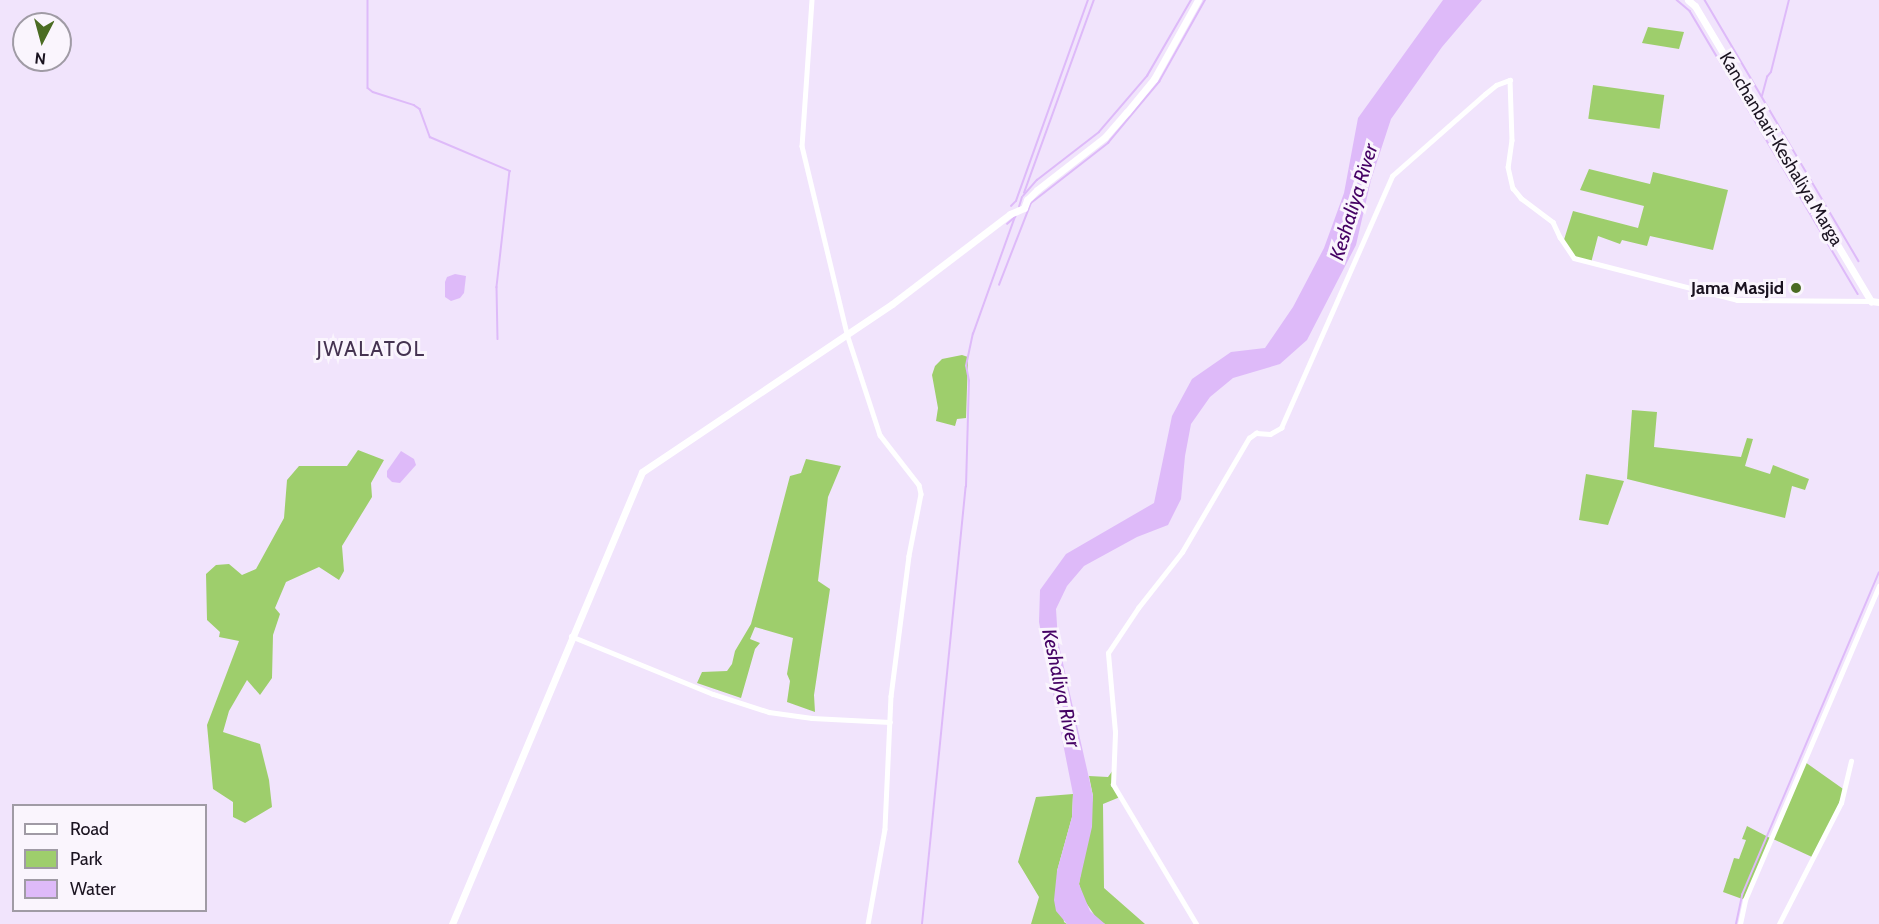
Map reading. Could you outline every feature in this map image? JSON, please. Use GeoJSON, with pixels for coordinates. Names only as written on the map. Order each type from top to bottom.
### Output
{"type":"FeatureCollection","features":[{"type":"Feature","properties":{"kind":"street"},"geometry":{"type":"LineString","coordinates":[[812,0],[802,146],[847,334],[880,435],[919,485],[921,494],[909,556],[890,722],[885,829],[868,924]]}},
{"type":"Feature","properties":{"kind":"street"},"geometry":{"type":"LineString","coordinates":[[452,924],[571,636],[642,472],[891,304],[1010,214],[1018,213],[1037,190],[1105,137],[1154,79],[1198,0]]}},
{"type":"Feature","properties":{"kind":"street","name":"Kanchanbari-Keshaliya Marga"},"geometry":{"type":"LineString","coordinates":[[1688,0],[1695,6],[1875,301]]}},
{"type":"Feature","properties":{"kind":"street"},"geometry":{"type":"LineString","coordinates":[[1196,924],[1113,785],[1115,732],[1108,653],[1138,608],[1182,552],[1249,438],[1256,433],[1270,434],[1281,428],[1392,176],[1496,85],[1510,80],[1512,140],[1508,167],[1513,188],[1521,198],[1553,222],[1574,258],[1737,300],[1875,301]]}},
{"type":"Feature","properties":{"kind":"street"},"geometry":{"type":"LineString","coordinates":[[1740,924],[1745,900],[1879,585]]}},
{"type":"Feature","properties":{"kind":"street"},"geometry":{"type":"LineString","coordinates":[[571,636],[712,694],[769,712],[812,718],[890,722]]}},
{"type":"Feature","properties":{"kind":"street"},"geometry":{"type":"LineString","coordinates":[[1779,924],[1841,803],[1851,761]]}},
{"type":"Feature","properties":{"kind":"green space"},"geometry":{"type":"Polygon","coordinates":[[[1648,27],[1684,32],[1679,49],[1642,43],[1648,27]]]}},
{"type":"Feature","properties":{"kind":"green space"},"geometry":{"type":"Polygon","coordinates":[[[1593,85],[1664,95],[1660,129],[1588,119],[1593,85]]]}},
{"type":"Feature","properties":{"kind":"green space"},"geometry":{"type":"Polygon","coordinates":[[[1589,169],[1650,184],[1653,172],[1728,190],[1713,250],[1650,236],[1647,246],[1622,240],[1620,244],[1598,236],[1591,263],[1574,257],[1563,243],[1573,211],[1638,228],[1644,206],[1580,190],[1589,169]]]}},
{"type":"Feature","properties":{"kind":"green space"},"geometry":{"type":"Polygon","coordinates":[[[962,355],[968,357],[966,418],[957,419],[955,426],[936,421],[938,408],[932,375],[935,366],[942,359],[962,355]]]}},
{"type":"Feature","properties":{"kind":"green space"},"geometry":{"type":"Polygon","coordinates":[[[1632,410],[1657,412],[1654,447],[1741,457],[1747,438],[1753,439],[1745,466],[1770,474],[1773,465],[1809,479],[1805,490],[1792,486],[1785,518],[1627,479],[1632,410]]]}},
{"type":"Feature","properties":{"kind":"green space"},"geometry":{"type":"Polygon","coordinates":[[[358,450],[384,460],[371,483],[372,497],[342,546],[344,571],[339,580],[319,567],[286,582],[275,608],[280,614],[273,635],[272,678],[260,695],[247,680],[229,711],[223,732],[260,744],[269,780],[272,807],[245,823],[233,817],[233,802],[213,789],[207,725],[239,641],[219,637],[220,632],[207,620],[206,574],[216,565],[229,564],[242,575],[256,569],[284,518],[287,480],[299,466],[347,466],[358,450]]]}},
{"type":"Feature","properties":{"kind":"green space"},"geometry":{"type":"Polygon","coordinates":[[[806,459],[841,466],[828,497],[818,581],[830,589],[814,695],[815,712],[787,702],[790,681],[787,674],[793,638],[755,627],[750,639],[760,643],[755,649],[741,698],[697,683],[702,672],[727,671],[732,664],[735,651],[751,624],[790,476],[801,473],[806,459]]]}},
{"type":"Feature","properties":{"kind":"green space"},"geometry":{"type":"Polygon","coordinates":[[[1586,474],[1624,481],[1608,525],[1579,520],[1586,474]]]}},
{"type":"Feature","properties":{"kind":"green space"},"geometry":{"type":"Polygon","coordinates":[[[1805,762],[1846,791],[1812,857],[1773,839],[1745,900],[1723,892],[1734,858],[1739,859],[1746,840],[1742,839],[1747,826],[1772,839],[1805,762]]]}},
{"type":"Feature","properties":{"kind":"green space"},"geometry":{"type":"Polygon","coordinates":[[[1113,770],[1113,785],[1120,797],[1103,804],[1104,888],[1145,924],[1105,924],[1097,919],[1083,898],[1079,884],[1093,796],[1089,776],[1108,777],[1113,770]]]}},
{"type":"Feature","properties":{"kind":"green space"},"geometry":{"type":"Polygon","coordinates":[[[1073,794],[1072,817],[1057,871],[1064,922],[1067,924],[1031,924],[1039,897],[1018,862],[1036,797],[1073,794]]]}},
{"type":"Feature","properties":{"kind":"water","name":"Keshaliya River"},"geometry":{"type":"Polygon","coordinates":[[[1443,0],[1482,0],[1442,47],[1391,119],[1371,180],[1356,245],[1307,340],[1280,364],[1233,378],[1210,397],[1191,424],[1181,499],[1168,525],[1137,537],[1084,566],[1067,586],[1056,609],[1058,641],[1093,796],[1092,827],[1079,884],[1090,911],[1105,924],[1067,924],[1056,911],[1054,900],[1057,871],[1072,817],[1073,794],[1039,622],[1040,590],[1066,554],[1154,503],[1172,416],[1192,379],[1231,352],[1265,348],[1293,307],[1324,248],[1344,193],[1358,118],[1443,0]]]}},
{"type":"Feature","properties":{"kind":"water"},"geometry":{"type":"Polygon","coordinates":[[[455,274],[466,276],[464,293],[460,298],[451,301],[445,297],[445,282],[447,277],[455,274]]]}},
{"type":"Feature","properties":{"kind":"water"},"geometry":{"type":"Polygon","coordinates":[[[401,451],[414,459],[416,465],[400,483],[392,482],[387,477],[387,471],[401,451]]]}},
{"type":"Feature","properties":{"kind":"waterway"},"geometry":{"type":"LineString","coordinates":[[368,0],[368,88],[373,92],[420,109],[430,137],[510,171],[497,287],[498,339]]}},
{"type":"Feature","properties":{"kind":"waterway"},"geometry":{"type":"LineString","coordinates":[[1011,206],[1016,201],[1088,0]]}},
{"type":"Feature","properties":{"kind":"waterway"},"geometry":{"type":"LineString","coordinates":[[1024,193],[1094,0]]}},
{"type":"Feature","properties":{"kind":"waterway"},"geometry":{"type":"LineString","coordinates":[[1023,196],[1037,180],[1099,132],[1147,76],[1191,0]]}},
{"type":"Feature","properties":{"kind":"waterway"},"geometry":{"type":"LineString","coordinates":[[999,285],[1031,203],[1108,143],[1159,82],[1205,0]]}},
{"type":"Feature","properties":{"kind":"waterway"},"geometry":{"type":"LineString","coordinates":[[1677,0],[1690,11],[1858,294]]}},
{"type":"Feature","properties":{"kind":"waterway"},"geometry":{"type":"LineString","coordinates":[[1705,0],[1859,261]]}},
{"type":"Feature","properties":{"kind":"waterway"},"geometry":{"type":"LineString","coordinates":[[1762,96],[1767,77],[1771,72],[1789,0]]}},
{"type":"Feature","properties":{"kind":"waterway"},"geometry":{"type":"LineString","coordinates":[[1019,207],[1022,197]]}},
{"type":"Feature","properties":{"kind":"waterway"},"geometry":{"type":"LineString","coordinates":[[1007,224],[1015,217]]}},
{"type":"Feature","properties":{"kind":"waterway"},"geometry":{"type":"LineString","coordinates":[[922,924],[966,487],[969,381],[966,366],[973,334],[1015,217]]}},
{"type":"Feature","properties":{"kind":"waterway"},"geometry":{"type":"LineString","coordinates":[[1736,924],[1742,895],[1879,573]]}},
{"type":"Feature","properties":{"kind":"place","name":"Jama Masjid"},"geometry":{"type":"Point","coordinates":[1796,288]}},
{"type":"Feature","properties":{"kind":"district","name":"JWALATOL"},"geometry":{"type":"Point","coordinates":[371,349]}}]}
